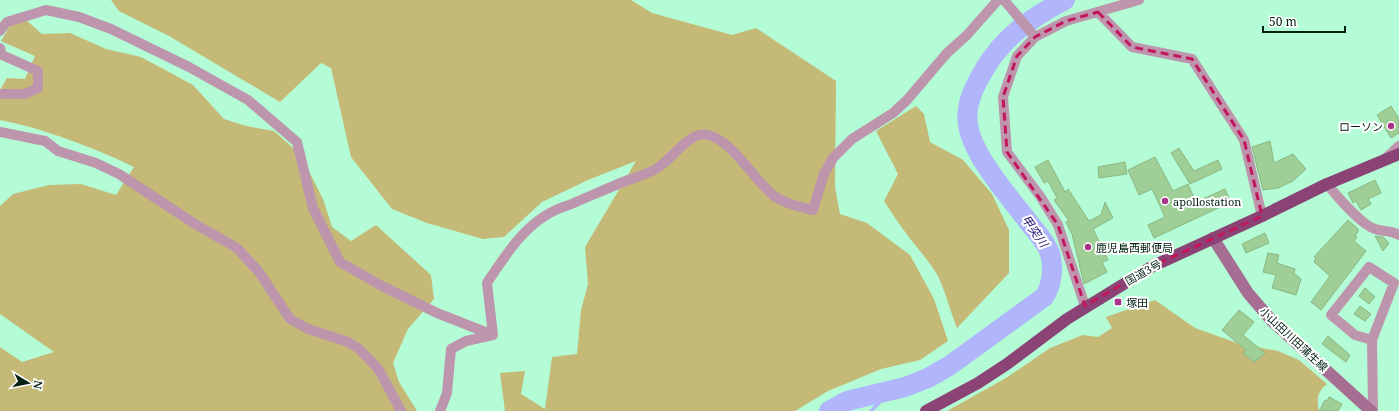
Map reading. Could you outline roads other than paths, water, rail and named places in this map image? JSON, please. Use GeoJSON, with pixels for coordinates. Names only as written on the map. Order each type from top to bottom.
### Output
{"type":"FeatureCollection","features":[{"type":"Feature","properties":{"kind":"highway","name":"国道3号"},"geometry":{"type":"LineString","coordinates":[[926,411],[978,383],[1007,364],[1085,306],[1152,266],[1262,216],[1327,184],[1399,154]]}},
{"type":"Feature","properties":{"kind":"main road","name":"小山田川田蒲生線"},"geometry":{"type":"LineString","coordinates":[[1213,238],[1248,292],[1272,321],[1372,411]]}},
{"type":"Feature","properties":{"kind":"street"},"geometry":{"type":"LineString","coordinates":[[493,335],[487,283],[513,244],[526,231],[554,209],[655,169],[672,157],[690,140],[699,135],[710,135],[723,144],[745,163],[773,195],[784,202],[813,210],[824,174],[833,158],[852,139],[893,113],[907,100],[946,54],[967,35],[998,0]]}},
{"type":"Feature","properties":{"kind":"street"},"geometry":{"type":"LineString","coordinates":[[1004,0],[1035,37]]}},
{"type":"Feature","properties":{"kind":"street"},"geometry":{"type":"LineString","coordinates":[[1085,306],[1058,225],[1040,196],[1007,152],[1003,97],[1017,56],[1035,37],[1066,21],[1139,0]]}},
{"type":"Feature","properties":{"kind":"street"},"geometry":{"type":"LineString","coordinates":[[0,30],[7,22],[46,10],[79,17],[111,28],[189,67],[248,100],[296,142],[313,208],[340,262],[380,285],[437,313],[493,335]]}},
{"type":"Feature","properties":{"kind":"street"},"geometry":{"type":"LineString","coordinates":[[1098,12],[1132,47],[1192,59],[1244,140],[1262,216]]}},
{"type":"Feature","properties":{"kind":"street"},"geometry":{"type":"LineString","coordinates":[[0,48],[2,55],[38,71],[38,88],[25,94],[0,94]]}},
{"type":"Feature","properties":{"kind":"street"},"geometry":{"type":"LineString","coordinates":[[0,132],[45,141],[58,151],[96,163],[119,174],[195,224],[233,245],[259,272],[290,319],[308,329],[348,342],[358,348],[379,370],[401,411]]}},
{"type":"Feature","properties":{"kind":"street"},"geometry":{"type":"LineString","coordinates":[[1384,159],[1399,146]]}},
{"type":"Feature","properties":{"kind":"street"},"geometry":{"type":"LineString","coordinates":[[1327,184],[1366,224],[1376,230],[1393,231],[1399,235]]}},
{"type":"Feature","properties":{"kind":"street"},"geometry":{"type":"LineString","coordinates":[[1372,340],[1355,334],[1331,315],[1369,267],[1396,281],[1372,340],[1372,411]]}},
{"type":"Feature","properties":{"kind":"street"},"geometry":{"type":"LineString","coordinates":[[440,411],[447,393],[451,349],[466,341],[493,335]]}},
{"type":"Feature","properties":{"kind":"waterway","name":"甲突川"},"geometry":{"type":"LineString","coordinates":[[829,411],[847,401],[905,387],[928,378],[949,366],[1044,297],[1047,293],[1052,270],[1049,250],[984,162],[976,149],[971,136],[967,117],[971,96],[977,83],[1000,47],[1030,21],[1065,0]]}},
{"type":"Feature","properties":{"kind":"waterway"},"geometry":{"type":"LineString","coordinates":[[871,411],[879,403],[881,392]]}},
{"type":"Feature","properties":{"kind":"place","name":"ローソン"},"geometry":{"type":"Point","coordinates":[1391,126]}},
{"type":"Feature","properties":{"kind":"place","name":"apollostation"},"geometry":{"type":"Point","coordinates":[1165,201]}},
{"type":"Feature","properties":{"kind":"place","name":"鹿児島西郵便局"},"geometry":{"type":"Point","coordinates":[1088,247]}},
{"type":"Feature","properties":{"kind":"place","name":"塚田"},"geometry":{"type":"Point","coordinates":[1118,302]}}]}
